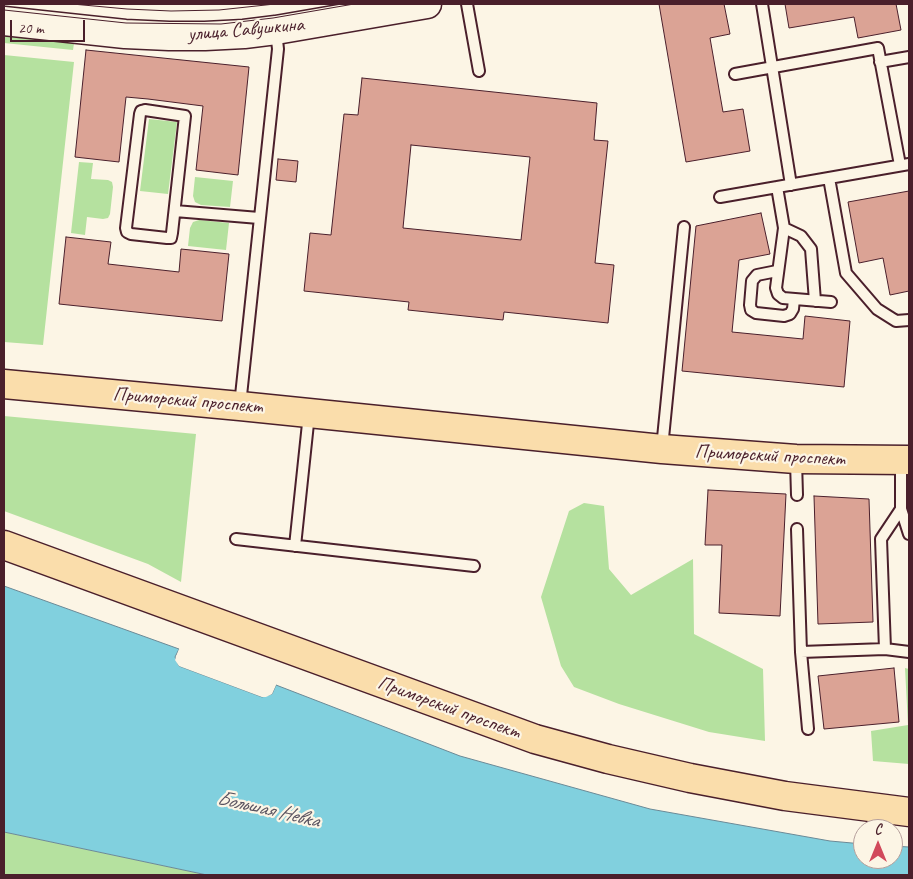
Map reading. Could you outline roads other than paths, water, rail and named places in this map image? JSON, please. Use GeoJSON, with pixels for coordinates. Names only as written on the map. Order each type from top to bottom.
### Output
{"type":"FeatureCollection","features":[{"type":"Feature","properties":{"kind":"main road","name":"улица Савушкина"},"geometry":{"type":"LineString","coordinates":[[4,21],[125,34],[169,36],[244,34],[427,4]]}},
{"type":"Feature","properties":{"kind":"main road","name":"Приморский проспект"},"geometry":{"type":"LineString","coordinates":[[4,384],[662,449],[796,459],[905,461]]}},
{"type":"Feature","properties":{"kind":"main road","name":"Приморский проспект"},"geometry":{"type":"LineString","coordinates":[[4,545],[534,738],[608,759],[690,778],[785,796],[909,812]]}},
{"type":"Feature","properties":{"kind":"lane"},"geometry":{"type":"LineString","coordinates":[[467,4],[479,71]]}},
{"type":"Feature","properties":{"kind":"lane"},"geometry":{"type":"LineString","coordinates":[[762,4],[791,185]]}},
{"type":"Feature","properties":{"kind":"lane"},"geometry":{"type":"LineString","coordinates":[[240,406],[278,49],[276,30]]}},
{"type":"Feature","properties":{"kind":"lane"},"geometry":{"type":"LineString","coordinates":[[720,197],[904,165],[878,48],[735,74]]}},
{"type":"Feature","properties":{"kind":"lane"},"geometry":{"type":"LineString","coordinates":[[880,62],[909,57]]}},
{"type":"Feature","properties":{"kind":"lane"},"geometry":{"type":"LineString","coordinates":[[141,111],[158,111],[185,116],[175,211],[171,238],[127,232],[141,111]]}},
{"type":"Feature","properties":{"kind":"lane"},"geometry":{"type":"LineString","coordinates":[[829,178],[846,273],[877,309],[896,321],[909,320]]}},
{"type":"Feature","properties":{"kind":"lane"},"geometry":{"type":"LineString","coordinates":[[777,187],[784,228],[776,288],[778,294],[784,298],[831,302]]}},
{"type":"Feature","properties":{"kind":"lane"},"geometry":{"type":"LineString","coordinates":[[175,211],[259,218]]}},
{"type":"Feature","properties":{"kind":"lane"},"geometry":{"type":"LineString","coordinates":[[662,449],[684,227]]}},
{"type":"Feature","properties":{"kind":"lane"},"geometry":{"type":"LineString","coordinates":[[784,228],[801,236],[811,249],[815,301]]}},
{"type":"Feature","properties":{"kind":"lane"},"geometry":{"type":"LineString","coordinates":[[778,271],[757,275],[752,281],[751,310],[756,313],[784,316],[790,314],[793,309],[794,299]]}},
{"type":"Feature","properties":{"kind":"lane"},"geometry":{"type":"LineString","coordinates":[[295,546],[309,413]]}},
{"type":"Feature","properties":{"kind":"lane"},"geometry":{"type":"LineString","coordinates":[[796,459],[797,495]]}},
{"type":"Feature","properties":{"kind":"lane"},"geometry":{"type":"LineString","coordinates":[[905,461],[901,509],[909,534]]}},
{"type":"Feature","properties":{"kind":"lane"},"geometry":{"type":"LineString","coordinates":[[885,649],[881,539],[901,509]]}},
{"type":"Feature","properties":{"kind":"lane"},"geometry":{"type":"LineString","coordinates":[[797,528],[801,652],[808,729]]}},
{"type":"Feature","properties":{"kind":"lane"},"geometry":{"type":"LineString","coordinates":[[236,539],[474,566]]}},
{"type":"Feature","properties":{"kind":"lane"},"geometry":{"type":"LineString","coordinates":[[801,652],[885,649],[909,652]]}},
{"type":"Feature","properties":{"kind":"water","name":"Большая Невка"},"geometry":{"type":"Polygon","coordinates":[[[4,586],[179,649],[175,657],[179,666],[262,697],[272,694],[276,685],[460,756],[650,809],[830,841],[853,843],[853,869],[903,869],[903,847],[909,847],[909,875],[207,875],[4,832],[4,586]]]}},
{"type":"Feature","properties":{"kind":"tram line"},"geometry":{"type":"LineString","coordinates":[[72,4],[171,11],[219,10],[275,4]]}},
{"type":"Feature","properties":{"kind":"tram line"},"geometry":{"type":"LineString","coordinates":[[4,10],[126,23],[221,24],[273,18],[354,4]]}}]}
